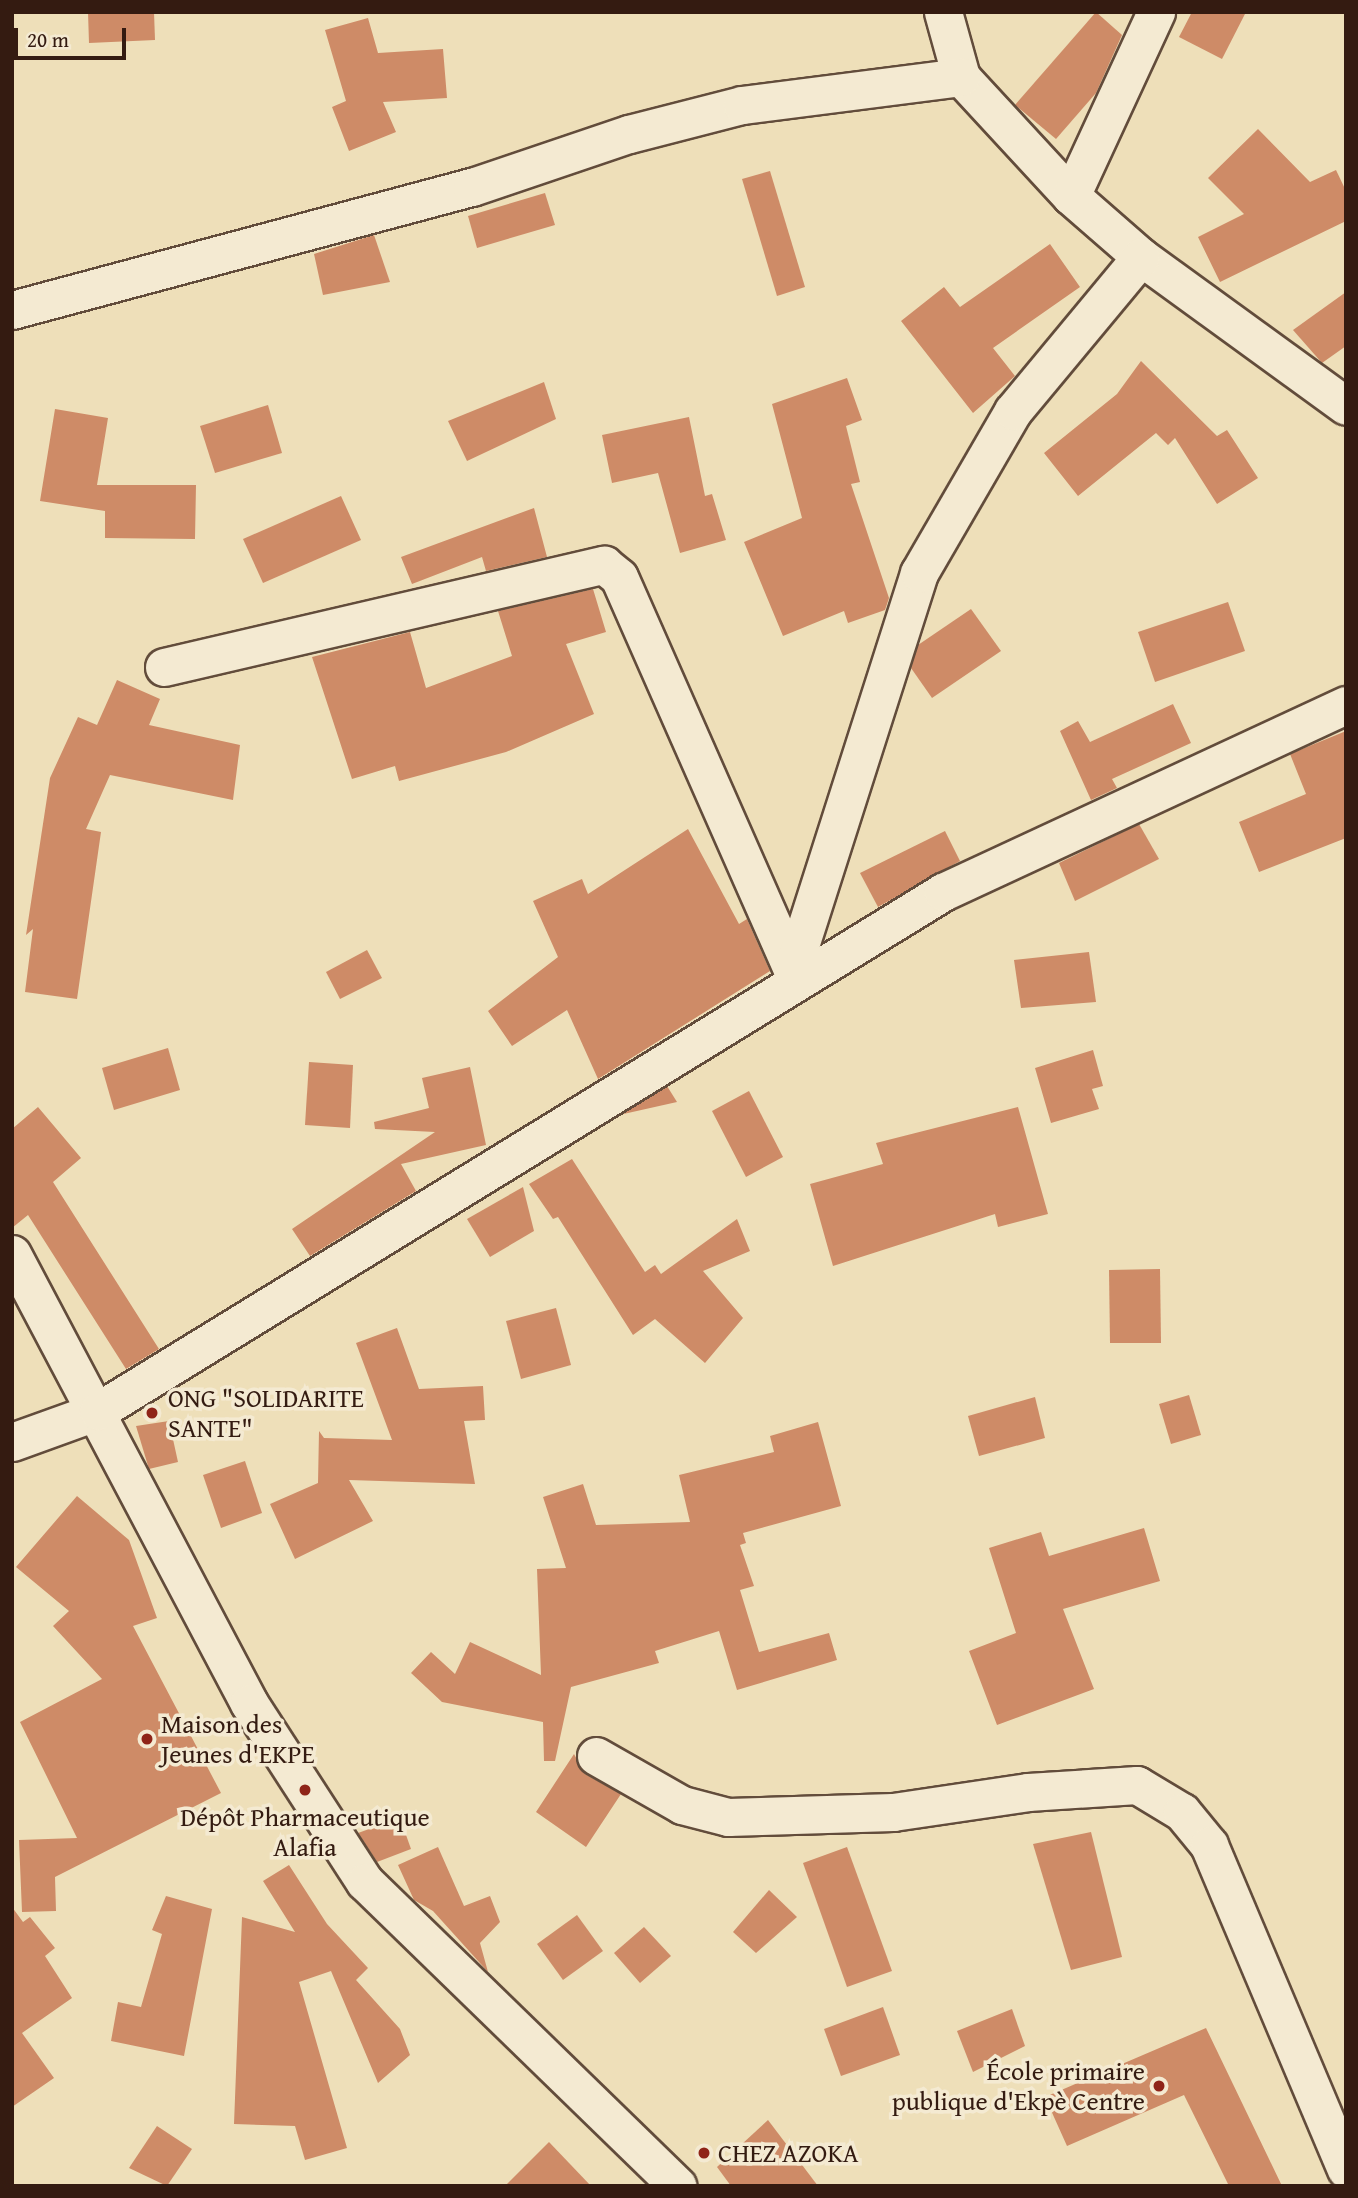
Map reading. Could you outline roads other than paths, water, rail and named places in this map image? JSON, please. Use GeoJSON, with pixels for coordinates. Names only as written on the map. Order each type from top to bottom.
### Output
{"type":"FeatureCollection","features":[{"type":"Feature","properties":{"kind":"street"},"geometry":{"type":"LineString","coordinates":[[943,12],[961,77],[1071,196],[1141,257],[1346,406]]}},
{"type":"Feature","properties":{"kind":"street"},"geometry":{"type":"LineString","coordinates":[[1071,196],[1156,12]]}},
{"type":"Feature","properties":{"kind":"street"},"geometry":{"type":"LineString","coordinates":[[12,310],[472,187],[629,134],[742,105],[961,77]]}},
{"type":"Feature","properties":{"kind":"street"},"geometry":{"type":"LineString","coordinates":[[795,976],[919,573],[1013,411],[1141,257]]}},
{"type":"Feature","properties":{"kind":"street"},"geometry":{"type":"LineString","coordinates":[[164,667],[604,565],[618,577],[795,976]]}},
{"type":"Feature","properties":{"kind":"street"},"geometry":{"type":"LineString","coordinates":[[12,1442],[98,1411],[795,976],[943,892],[1346,705]]}},
{"type":"Feature","properties":{"kind":"street"},"geometry":{"type":"LineString","coordinates":[[12,1254],[98,1411],[249,1703],[365,1882],[678,2186]]}},
{"type":"Feature","properties":{"kind":"street"},"geometry":{"type":"LineString","coordinates":[[596,1756],[682,1805],[728,1817],[893,1812],[1028,1792],[1137,1785],[1182,1812],[1209,1845],[1346,2169]]}},
{"type":"Feature","properties":{"kind":"place","name":"ONG \"SOLIDARITE SANTE\""},"geometry":{"type":"Point","coordinates":[152,1413]}},
{"type":"Feature","properties":{"kind":"place","name":"Maison des Jeunes d'EKPE"},"geometry":{"type":"Point","coordinates":[147,1739]}},
{"type":"Feature","properties":{"kind":"place","name":"Dépôt Pharmaceutique Alafia"},"geometry":{"type":"Point","coordinates":[305,1790]}},
{"type":"Feature","properties":{"kind":"place","name":"École primaire publique d'Ekpè Centre"},"geometry":{"type":"Point","coordinates":[1159,2086]}},
{"type":"Feature","properties":{"kind":"place","name":"CHEZ AZOKA"},"geometry":{"type":"Point","coordinates":[704,2153]}}]}
